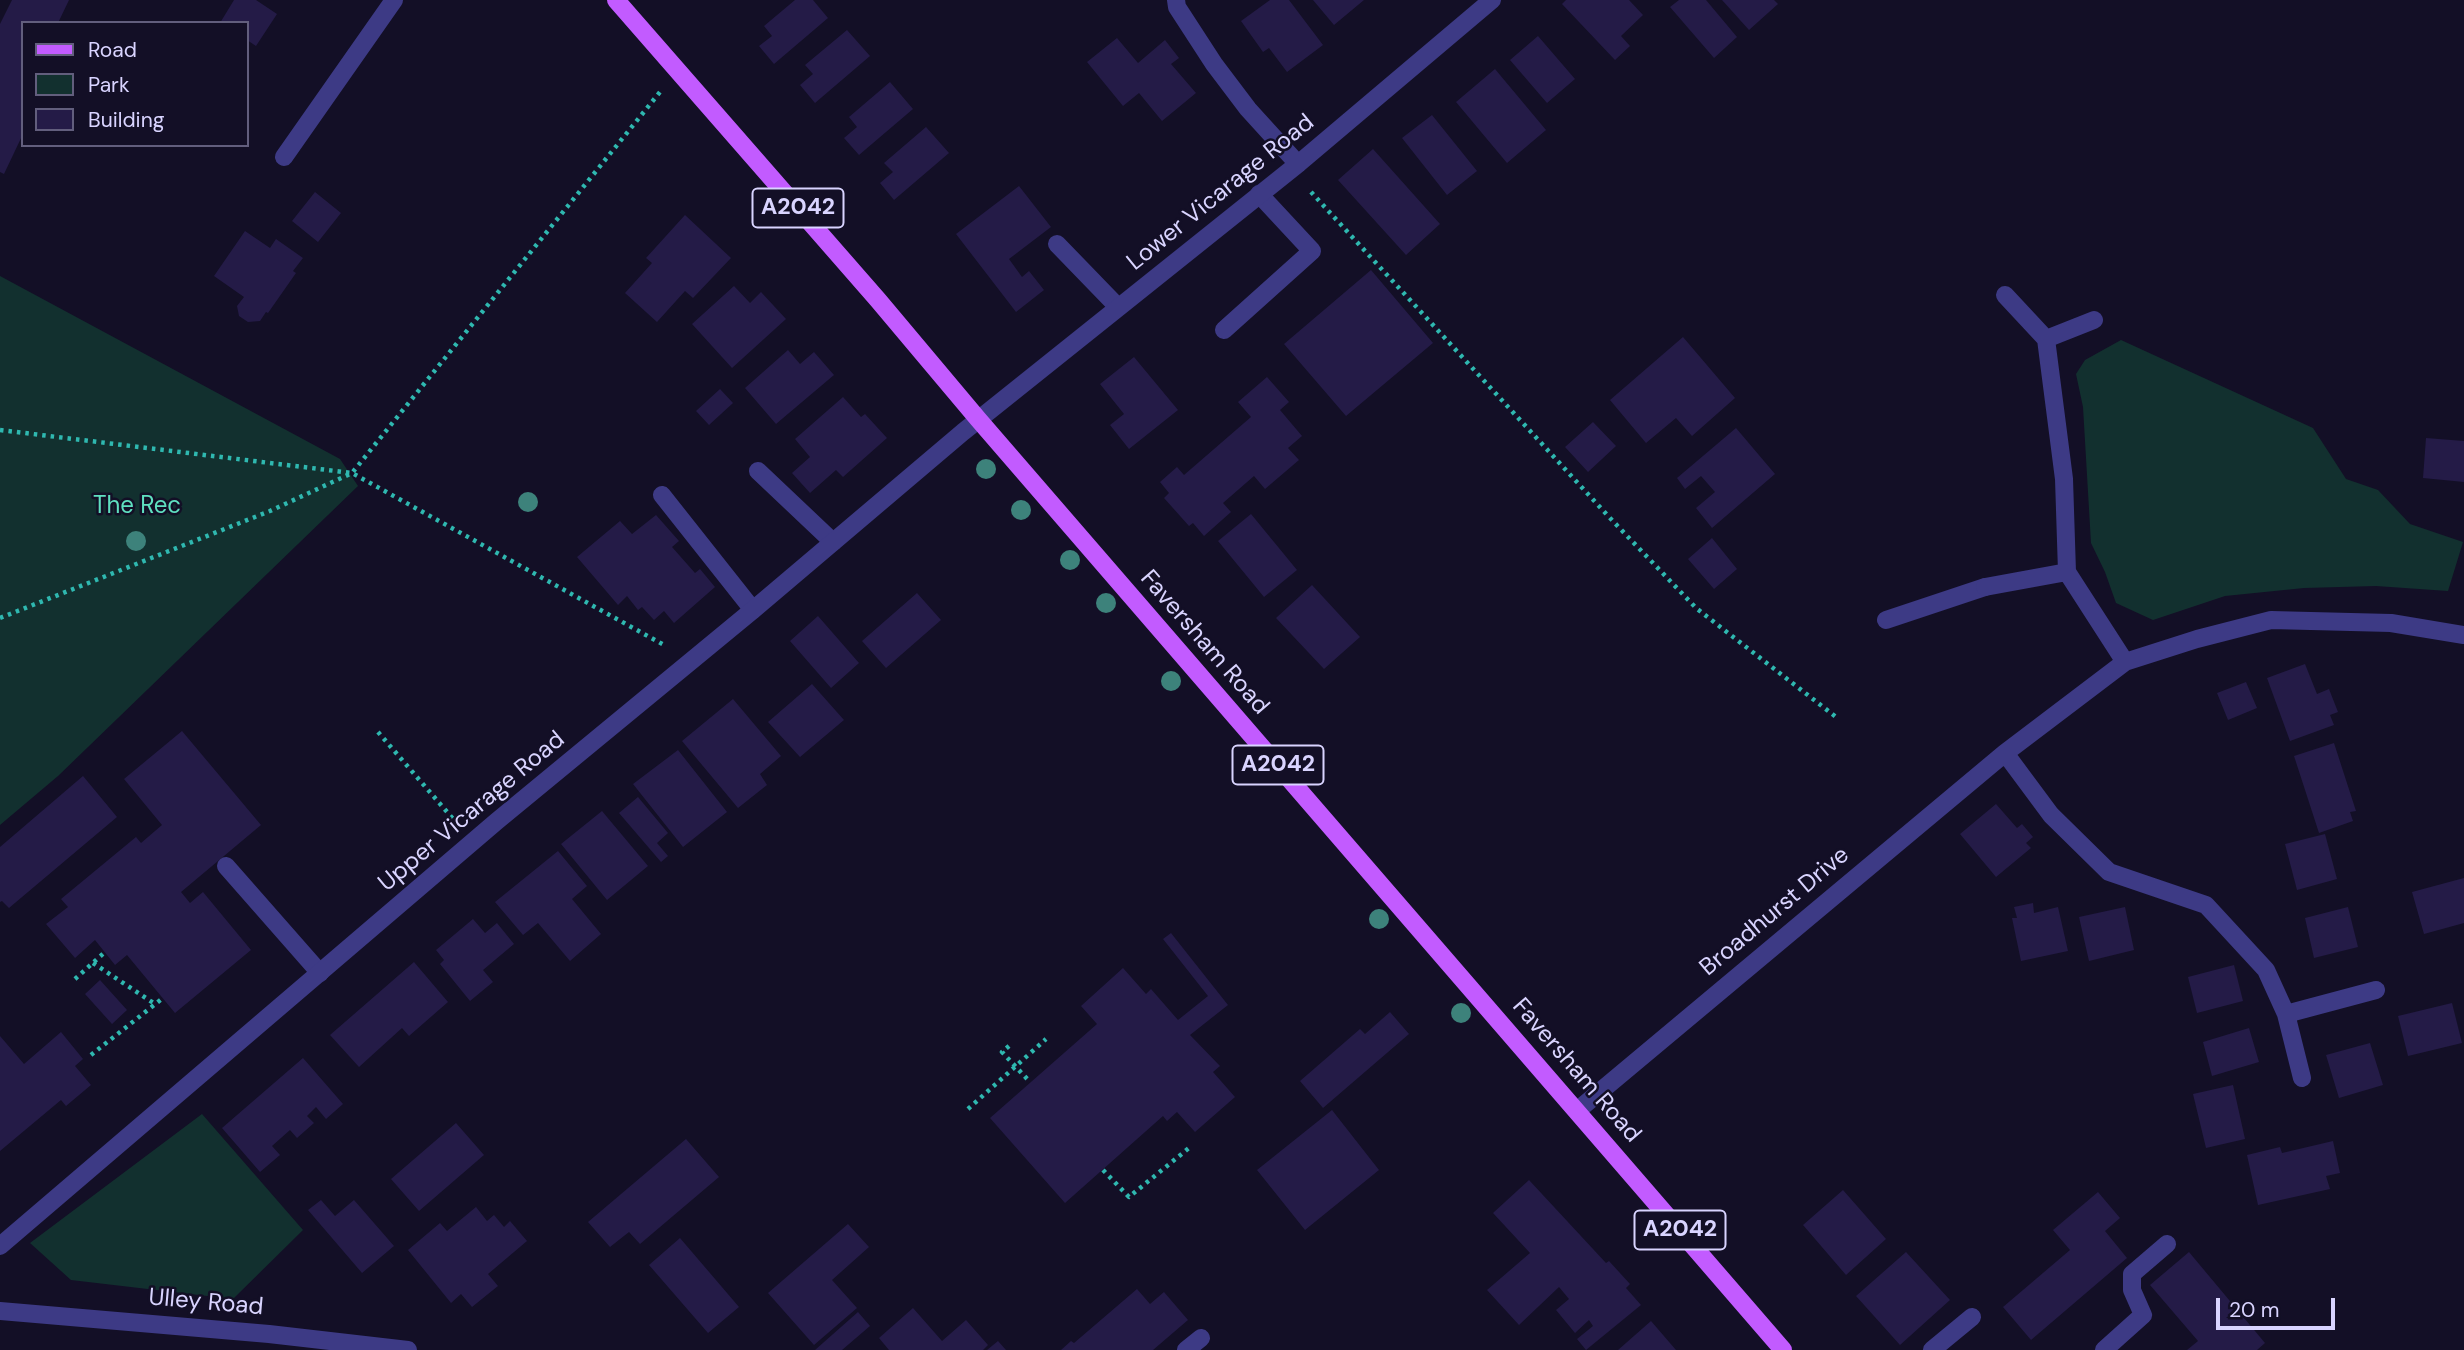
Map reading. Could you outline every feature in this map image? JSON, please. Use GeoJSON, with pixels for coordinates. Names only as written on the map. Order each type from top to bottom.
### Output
{"type":"FeatureCollection","features":[{"type":"Feature","properties":{"kind":"main road","name":"Faversham Road"},"geometry":{"type":"LineString","coordinates":[[615,0],[878,300],[1783,1350]]}},
{"type":"Feature","properties":{"kind":"street"},"geometry":{"type":"LineString","coordinates":[[284,157],[394,0]]}},
{"type":"Feature","properties":{"kind":"street"},"geometry":{"type":"LineString","coordinates":[[1177,0],[1177,7],[1214,64],[1294,166]]}},
{"type":"Feature","properties":{"kind":"street","name":"Lower Vicarage Road"},"geometry":{"type":"LineString","coordinates":[[978,419],[1294,166],[1492,0]]}},
{"type":"Feature","properties":{"kind":"street"},"geometry":{"type":"LineString","coordinates":[[1224,330],[1312,251],[1259,194]]}},
{"type":"Feature","properties":{"kind":"street"},"geometry":{"type":"LineString","coordinates":[[1058,244],[1118,307]]}},
{"type":"Feature","properties":{"kind":"street"},"geometry":{"type":"LineString","coordinates":[[2005,295],[2046,339],[2064,479],[2067,572],[2125,662]]}},
{"type":"Feature","properties":{"kind":"street"},"geometry":{"type":"LineString","coordinates":[[2046,339],[2094,320]]}},
{"type":"Feature","properties":{"kind":"street","name":"Upper Vicarage Road"},"geometry":{"type":"LineString","coordinates":[[0,1245],[472,842],[753,610],[978,419]]}},
{"type":"Feature","properties":{"kind":"street"},"geometry":{"type":"LineString","coordinates":[[758,471],[833,542]]}},
{"type":"Feature","properties":{"kind":"street"},"geometry":{"type":"LineString","coordinates":[[662,495],[753,610]]}},
{"type":"Feature","properties":{"kind":"street"},"geometry":{"type":"LineString","coordinates":[[1886,620],[1985,587],[2067,572]]}},
{"type":"Feature","properties":{"kind":"street","name":"Broadhurst Drive"},"geometry":{"type":"LineString","coordinates":[[1578,1110],[2005,753],[2125,662],[2197,639],[2271,620],[2391,623],[2464,635]]}},
{"type":"Feature","properties":{"kind":"street"},"geometry":{"type":"LineString","coordinates":[[2005,753],[2051,815],[2109,872],[2206,905],[2266,970],[2286,1014],[2302,1078]]}},
{"type":"Feature","properties":{"kind":"street"},"geometry":{"type":"LineString","coordinates":[[226,866],[320,973]]}},
{"type":"Feature","properties":{"kind":"street"},"geometry":{"type":"LineString","coordinates":[[2286,1014],[2376,990]]}},
{"type":"Feature","properties":{"kind":"street"},"geometry":{"type":"LineString","coordinates":[[2104,1350],[2143,1315],[2132,1290],[2132,1274],[2167,1244]]}},
{"type":"Feature","properties":{"kind":"street","name":"Ulley Road"},"geometry":{"type":"LineString","coordinates":[[0,1311],[269,1334],[408,1350]]}},
{"type":"Feature","properties":{"kind":"street"},"geometry":{"type":"LineString","coordinates":[[1932,1350],[1972,1317]]}},
{"type":"Feature","properties":{"kind":"street"},"geometry":{"type":"LineString","coordinates":[[1186,1350],[1202,1338]]}},
{"type":"Feature","properties":{"kind":"path"},"geometry":{"type":"LineString","coordinates":[[0,618],[270,511],[352,473],[678,69]]}},
{"type":"Feature","properties":{"kind":"path"},"geometry":{"type":"LineString","coordinates":[[1294,166],[1609,517],[1696,608],[1836,717]]}},
{"type":"Feature","properties":{"kind":"path"},"geometry":{"type":"LineString","coordinates":[[0,430],[352,473],[692,660]]}},
{"type":"Feature","properties":{"kind":"path"},"geometry":{"type":"LineString","coordinates":[[378,732],[472,842]]}},
{"type":"Feature","properties":{"kind":"path"},"geometry":{"type":"LineString","coordinates":[[75,979],[105,952]]}},
{"type":"Feature","properties":{"kind":"path"},"geometry":{"type":"LineString","coordinates":[[93,963],[155,1004]]}},
{"type":"Feature","properties":{"kind":"path"},"geometry":{"type":"LineString","coordinates":[[91,1055],[163,998]]}},
{"type":"Feature","properties":{"kind":"path"},"geometry":{"type":"LineString","coordinates":[[968,1110],[1046,1040]]}},
{"type":"Feature","properties":{"kind":"path"},"geometry":{"type":"LineString","coordinates":[[1009,1046],[1002,1052],[1030,1082]]}},
{"type":"Feature","properties":{"kind":"path"},"geometry":{"type":"LineString","coordinates":[[1103,1170],[1129,1197],[1189,1148]]}},
{"type":"Feature","properties":{"kind":"green space","name":"The Rec"},"geometry":{"type":"Polygon","coordinates":[[[0,276],[340,459],[358,486],[58,776],[0,825],[0,276]]]}},
{"type":"Feature","properties":{"kind":"green space"},"geometry":{"type":"Polygon","coordinates":[[[2121,340],[2313,428],[2346,479],[2378,490],[2410,524],[2463,542],[2448,591],[2376,586],[2304,588],[2225,596],[2153,620],[2116,603],[2091,543],[2083,407],[2076,374],[2085,360],[2121,340]]]}},
{"type":"Feature","properties":{"kind":"green space"},"geometry":{"type":"Polygon","coordinates":[[[202,1114],[303,1230],[233,1299],[71,1280],[30,1243],[202,1114]]]}},
{"type":"Feature","properties":{"kind":"building"},"geometry":{"type":"Polygon","coordinates":[[[12,0],[69,0],[59,21],[21,21],[21,138],[4,174],[0,172],[0,24],[12,0]]]}},
{"type":"Feature","properties":{"kind":"building"},"geometry":{"type":"Polygon","coordinates":[[[234,0],[256,0],[277,14],[256,46],[248,41],[248,21],[221,21],[234,0]]]}},
{"type":"Feature","properties":{"kind":"building"},"geometry":{"type":"Polygon","coordinates":[[[795,0],[813,0],[828,18],[774,64],[759,46],[772,36],[764,26],[795,0]]]}},
{"type":"Feature","properties":{"kind":"building"},"geometry":{"type":"Polygon","coordinates":[[[1270,0],[1289,0],[1323,45],[1287,72],[1269,48],[1263,52],[1241,21],[1270,0]]]}},
{"type":"Feature","properties":{"kind":"building"},"geometry":{"type":"Polygon","coordinates":[[[1313,0],[1364,0],[1334,25],[1313,0]]]}},
{"type":"Feature","properties":{"kind":"building"},"geometry":{"type":"Polygon","coordinates":[[[1566,0],[1629,0],[1643,15],[1621,36],[1630,46],[1615,60],[1562,4],[1566,0]]]}},
{"type":"Feature","properties":{"kind":"building"},"geometry":{"type":"Polygon","coordinates":[[[1679,0],[1706,0],[1737,37],[1714,58],[1670,7],[1679,0]]]}},
{"type":"Feature","properties":{"kind":"building"},"geometry":{"type":"Polygon","coordinates":[[[1722,0],[1774,0],[1778,4],[1749,30],[1722,0]]]}},
{"type":"Feature","properties":{"kind":"building"},"geometry":{"type":"Polygon","coordinates":[[[847,30],[870,56],[815,103],[800,85],[813,74],[805,65],[847,30]]]}},
{"type":"Feature","properties":{"kind":"building"},"geometry":{"type":"Polygon","coordinates":[[[1538,36],[1575,79],[1547,103],[1510,60],[1538,36]]]}},
{"type":"Feature","properties":{"kind":"building"},"geometry":{"type":"Polygon","coordinates":[[[1117,38],[1138,63],[1165,40],[1179,58],[1171,64],[1196,93],[1162,121],[1139,93],[1123,106],[1087,62],[1117,38]]]}},
{"type":"Feature","properties":{"kind":"building"},"geometry":{"type":"Polygon","coordinates":[[[1495,69],[1546,130],[1507,163],[1456,102],[1495,69]]]}},
{"type":"Feature","properties":{"kind":"building"},"geometry":{"type":"Polygon","coordinates":[[[890,82],[913,109],[859,155],[844,138],[857,127],[849,117],[890,82]]]}},
{"type":"Feature","properties":{"kind":"building"},"geometry":{"type":"Polygon","coordinates":[[[1432,115],[1477,171],[1447,195],[1402,138],[1432,115]]]}},
{"type":"Feature","properties":{"kind":"building"},"geometry":{"type":"Polygon","coordinates":[[[926,127],[949,153],[894,200],[880,183],[893,172],[884,163],[926,127]]]}},
{"type":"Feature","properties":{"kind":"building"},"geometry":{"type":"Polygon","coordinates":[[[1373,149],[1440,224],[1406,255],[1338,180],[1373,149]]]}},
{"type":"Feature","properties":{"kind":"building"},"geometry":{"type":"Polygon","coordinates":[[[1019,186],[1051,227],[1009,259],[1022,277],[1029,271],[1044,290],[1016,312],[956,234],[1019,186]]]}},
{"type":"Feature","properties":{"kind":"building"},"geometry":{"type":"Polygon","coordinates":[[[315,192],[341,213],[318,242],[292,221],[315,192]]]}},
{"type":"Feature","properties":{"kind":"building"},"geometry":{"type":"Polygon","coordinates":[[[685,215],[731,258],[693,298],[685,291],[657,322],[625,293],[652,263],[646,258],[685,215]]]}},
{"type":"Feature","properties":{"kind":"building"},"geometry":{"type":"Polygon","coordinates":[[[245,231],[270,248],[276,239],[303,258],[293,271],[296,273],[260,321],[248,322],[239,316],[237,306],[244,297],[214,276],[245,231]]]}},
{"type":"Feature","properties":{"kind":"building"},"geometry":{"type":"Polygon","coordinates":[[[1371,270],[1433,343],[1346,416],[1284,344],[1371,270]]]}},
{"type":"Feature","properties":{"kind":"building"},"geometry":{"type":"Polygon","coordinates":[[[734,286],[750,303],[761,292],[786,319],[732,368],[692,324],[734,286]]]}},
{"type":"Feature","properties":{"kind":"building"},"geometry":{"type":"Polygon","coordinates":[[[1683,337],[1735,398],[1692,436],[1676,418],[1646,443],[1610,400],[1683,337]]]}},
{"type":"Feature","properties":{"kind":"building"},"geometry":{"type":"Polygon","coordinates":[[[788,350],[800,364],[814,352],[834,375],[776,424],[745,388],[788,350]]]}},
{"type":"Feature","properties":{"kind":"building"},"geometry":{"type":"Polygon","coordinates":[[[1134,357],[1178,410],[1129,449],[1110,425],[1124,414],[1100,384],[1134,357]]]}},
{"type":"Feature","properties":{"kind":"building"},"geometry":{"type":"Polygon","coordinates":[[[1267,377],[1289,402],[1280,410],[1302,436],[1288,448],[1299,460],[1265,489],[1254,476],[1223,503],[1231,512],[1204,536],[1193,523],[1189,526],[1164,498],[1169,493],[1160,482],[1177,467],[1184,475],[1251,417],[1238,402],[1267,377]]]}},
{"type":"Feature","properties":{"kind":"building"},"geometry":{"type":"Polygon","coordinates":[[[720,389],[733,403],[709,425],[696,411],[720,389]]]}},
{"type":"Feature","properties":{"kind":"building"},"geometry":{"type":"Polygon","coordinates":[[[843,397],[861,417],[865,414],[887,438],[843,477],[836,470],[810,493],[792,473],[810,457],[795,439],[843,397]]]}},
{"type":"Feature","properties":{"kind":"building"},"geometry":{"type":"Polygon","coordinates":[[[1593,422],[1616,446],[1588,472],[1565,447],[1593,422]]]}},
{"type":"Feature","properties":{"kind":"building"},"geometry":{"type":"Polygon","coordinates":[[[1736,428],[1775,474],[1712,528],[1696,508],[1715,492],[1701,476],[1685,489],[1677,478],[1736,428]]]}},
{"type":"Feature","properties":{"kind":"building"},"geometry":{"type":"Polygon","coordinates":[[[2426,438],[2464,441],[2464,482],[2423,478],[2426,438]]]}},
{"type":"Feature","properties":{"kind":"building"},"geometry":{"type":"Polygon","coordinates":[[[1251,514],[1297,570],[1264,597],[1218,541],[1251,514]]]}},
{"type":"Feature","properties":{"kind":"building"},"geometry":{"type":"Polygon","coordinates":[[[656,515],[679,541],[672,547],[695,573],[700,569],[715,587],[674,623],[664,611],[654,620],[642,607],[638,610],[627,596],[618,605],[577,557],[620,521],[632,534],[656,515]]]}},
{"type":"Feature","properties":{"kind":"building"},"geometry":{"type":"Polygon","coordinates":[[[1712,538],[1737,569],[1714,589],[1688,559],[1712,538]]]}},
{"type":"Feature","properties":{"kind":"building"},"geometry":{"type":"Polygon","coordinates":[[[1312,585],[1360,637],[1324,669],[1276,618],[1312,585]]]}},
{"type":"Feature","properties":{"kind":"building"},"geometry":{"type":"Polygon","coordinates":[[[917,593],[941,620],[886,668],[862,641],[917,593]]]}},
{"type":"Feature","properties":{"kind":"building"},"geometry":{"type":"Polygon","coordinates":[[[818,616],[859,663],[831,688],[790,641],[818,616]]]}},
{"type":"Feature","properties":{"kind":"building"},"geometry":{"type":"Polygon","coordinates":[[[2305,664],[2317,694],[2329,689],[2338,712],[2330,715],[2334,725],[2290,741],[2267,678],[2305,664]]]}},
{"type":"Feature","properties":{"kind":"building"},"geometry":{"type":"Polygon","coordinates":[[[2246,682],[2257,708],[2228,720],[2217,693],[2246,682]]]}},
{"type":"Feature","properties":{"kind":"building"},"geometry":{"type":"Polygon","coordinates":[[[812,684],[844,720],[800,757],[768,722],[812,684]]]}},
{"type":"Feature","properties":{"kind":"building"},"geometry":{"type":"Polygon","coordinates":[[[733,699],[781,756],[760,774],[767,785],[738,808],[682,741],[733,699]]]}},
{"type":"Feature","properties":{"kind":"building"},"geometry":{"type":"Polygon","coordinates":[[[182,731],[261,825],[181,892],[190,903],[203,892],[251,950],[175,1013],[127,955],[115,965],[95,940],[75,958],[46,924],[68,907],[61,899],[136,837],[141,843],[162,825],[124,779],[182,731]]]}},
{"type":"Feature","properties":{"kind":"building"},"geometry":{"type":"Polygon","coordinates":[[[2334,743],[2356,811],[2350,812],[2353,821],[2319,833],[2294,756],[2334,743]]]}},
{"type":"Feature","properties":{"kind":"building"},"geometry":{"type":"Polygon","coordinates":[[[678,750],[727,812],[683,847],[633,784],[678,750]]]}},
{"type":"Feature","properties":{"kind":"building"},"geometry":{"type":"Polygon","coordinates":[[[83,776],[117,817],[9,908],[0,902],[0,847],[83,776]]]}},
{"type":"Feature","properties":{"kind":"building"},"geometry":{"type":"Polygon","coordinates":[[[638,797],[668,833],[657,843],[668,856],[661,862],[619,813],[638,797]]]}},
{"type":"Feature","properties":{"kind":"building"},"geometry":{"type":"Polygon","coordinates":[[[1996,804],[2017,828],[2022,824],[2033,837],[2026,843],[2031,848],[1996,877],[1960,834],[1996,804]]]}},
{"type":"Feature","properties":{"kind":"building"},"geometry":{"type":"Polygon","coordinates":[[[602,811],[648,866],[607,900],[561,844],[602,811]]]}},
{"type":"Feature","properties":{"kind":"building"},"geometry":{"type":"Polygon","coordinates":[[[2325,834],[2337,879],[2297,890],[2285,844],[2325,834]]]}},
{"type":"Feature","properties":{"kind":"building"},"geometry":{"type":"Polygon","coordinates":[[[558,851],[587,886],[572,899],[601,934],[570,961],[538,923],[523,935],[495,902],[558,851]]]}},
{"type":"Feature","properties":{"kind":"building"},"geometry":{"type":"Polygon","coordinates":[[[2464,878],[2464,923],[2424,934],[2412,892],[2464,878]]]}},
{"type":"Feature","properties":{"kind":"building"},"geometry":{"type":"Polygon","coordinates":[[[2033,903],[2034,913],[2058,907],[2068,951],[2021,961],[2012,918],[2017,918],[2014,907],[2033,903]]]}},
{"type":"Feature","properties":{"kind":"building"},"geometry":{"type":"Polygon","coordinates":[[[2125,907],[2134,950],[2089,961],[2079,917],[2125,907]]]}},
{"type":"Feature","properties":{"kind":"building"},"geometry":{"type":"Polygon","coordinates":[[[2348,907],[2358,947],[2314,958],[2305,918],[2348,907]]]}},
{"type":"Feature","properties":{"kind":"building"},"geometry":{"type":"Polygon","coordinates":[[[473,919],[485,933],[497,923],[514,944],[483,970],[493,982],[470,1001],[440,964],[444,960],[436,950],[473,919]]]}},
{"type":"Feature","properties":{"kind":"building"},"geometry":{"type":"Polygon","coordinates":[[[1171,933],[1228,1005],[1190,1035],[1220,1066],[1213,1072],[1235,1097],[1195,1132],[1177,1112],[1167,1121],[1163,1116],[1065,1203],[990,1118],[1097,1024],[1081,1006],[1123,968],[1146,994],[1151,989],[1178,1020],[1208,996],[1163,939],[1171,933]]]}},
{"type":"Feature","properties":{"kind":"building"},"geometry":{"type":"Polygon","coordinates":[[[414,962],[448,1002],[409,1036],[402,1028],[359,1067],[330,1035],[414,962]]]}},
{"type":"Feature","properties":{"kind":"building"},"geometry":{"type":"Polygon","coordinates":[[[2234,965],[2243,1001],[2197,1013],[2188,977],[2234,965]]]}},
{"type":"Feature","properties":{"kind":"building"},"geometry":{"type":"Polygon","coordinates":[[[100,980],[127,1010],[112,1024],[85,994],[100,980]]]}},
{"type":"Feature","properties":{"kind":"building"},"geometry":{"type":"Polygon","coordinates":[[[2452,1003],[2462,1043],[2408,1056],[2398,1016],[2452,1003]]]}},
{"type":"Feature","properties":{"kind":"building"},"geometry":{"type":"Polygon","coordinates":[[[1390,1012],[1409,1034],[1323,1108],[1300,1081],[1360,1029],[1365,1034],[1390,1012]]]}},
{"type":"Feature","properties":{"kind":"building"},"geometry":{"type":"Polygon","coordinates":[[[2249,1028],[2259,1062],[2212,1076],[2203,1042],[2249,1028]]]}},
{"type":"Feature","properties":{"kind":"building"},"geometry":{"type":"Polygon","coordinates":[[[61,1032],[83,1059],[75,1066],[91,1085],[66,1106],[61,1100],[0,1151],[0,1036],[24,1064],[61,1032]]]}},
{"type":"Feature","properties":{"kind":"building"},"geometry":{"type":"Polygon","coordinates":[[[2370,1043],[2383,1085],[2339,1098],[2326,1055],[2370,1043]]]}},
{"type":"Feature","properties":{"kind":"building"},"geometry":{"type":"Polygon","coordinates":[[[303,1058],[343,1104],[326,1119],[316,1107],[307,1116],[314,1123],[297,1138],[290,1130],[272,1146],[280,1155],[260,1172],[222,1128],[303,1058]]]}},
{"type":"Feature","properties":{"kind":"building"},"geometry":{"type":"Polygon","coordinates":[[[2233,1085],[2245,1139],[2206,1148],[2193,1094],[2233,1085]]]}},
{"type":"Feature","properties":{"kind":"building"},"geometry":{"type":"Polygon","coordinates":[[[1332,1110],[1379,1170],[1305,1230],[1257,1170],[1332,1110]]]}},
{"type":"Feature","properties":{"kind":"building"},"geometry":{"type":"Polygon","coordinates":[[[456,1123],[484,1155],[419,1211],[391,1179],[456,1123]]]}},
{"type":"Feature","properties":{"kind":"building"},"geometry":{"type":"Polygon","coordinates":[[[686,1139],[719,1177],[640,1244],[629,1232],[610,1247],[588,1222],[686,1139]]]}},
{"type":"Feature","properties":{"kind":"building"},"geometry":{"type":"Polygon","coordinates":[[[2333,1141],[2340,1173],[2326,1176],[2330,1189],[2258,1205],[2247,1155],[2280,1147],[2282,1153],[2333,1141]]]}},
{"type":"Feature","properties":{"kind":"building"},"geometry":{"type":"Polygon","coordinates":[[[1529,1180],[1606,1263],[1609,1261],[1630,1284],[1626,1288],[1641,1305],[1586,1350],[1577,1339],[1593,1326],[1589,1320],[1575,1333],[1556,1310],[1569,1299],[1559,1287],[1519,1325],[1487,1290],[1530,1253],[1493,1213],[1529,1180]]]}},
{"type":"Feature","properties":{"kind":"building"},"geometry":{"type":"Polygon","coordinates":[[[1843,1190],[1886,1239],[1846,1275],[1803,1225],[1843,1190]]]}},
{"type":"Feature","properties":{"kind":"building"},"geometry":{"type":"Polygon","coordinates":[[[2098,1192],[2120,1218],[2105,1231],[2127,1258],[2031,1340],[2003,1307],[2070,1250],[2053,1230],[2098,1192]]]}},
{"type":"Feature","properties":{"kind":"building"},"geometry":{"type":"Polygon","coordinates":[[[321,1200],[335,1216],[354,1200],[394,1246],[362,1273],[308,1210],[321,1200]]]}},
{"type":"Feature","properties":{"kind":"building"},"geometry":{"type":"Polygon","coordinates":[[[476,1207],[487,1221],[494,1215],[504,1227],[510,1221],[527,1241],[488,1274],[498,1286],[472,1307],[461,1294],[451,1303],[408,1250],[440,1223],[447,1231],[476,1207]]]}},
{"type":"Feature","properties":{"kind":"building"},"geometry":{"type":"Polygon","coordinates":[[[848,1224],[869,1247],[832,1280],[857,1308],[814,1345],[768,1293],[848,1224]]]}},
{"type":"Feature","properties":{"kind":"building"},"geometry":{"type":"Polygon","coordinates":[[[680,1238],[739,1307],[708,1333],[649,1265],[680,1238]]]}},
{"type":"Feature","properties":{"kind":"building"},"geometry":{"type":"Polygon","coordinates":[[[1906,1252],[1950,1300],[1900,1345],[1856,1296],[1906,1252]]]}},
{"type":"Feature","properties":{"kind":"building"},"geometry":{"type":"Polygon","coordinates":[[[2189,1252],[2265,1343],[2257,1350],[2187,1350],[2198,1341],[2150,1285],[2189,1252]]]}},
{"type":"Feature","properties":{"kind":"building"},"geometry":{"type":"Polygon","coordinates":[[[1137,1289],[1150,1304],[1164,1292],[1188,1320],[1153,1350],[1061,1350],[1071,1341],[1074,1343],[1137,1289]]]}},
{"type":"Feature","properties":{"kind":"building"},"geometry":{"type":"Polygon","coordinates":[[[913,1308],[942,1341],[966,1320],[988,1345],[983,1350],[889,1350],[879,1338],[913,1308]]]}},
{"type":"Feature","properties":{"kind":"building"},"geometry":{"type":"Polygon","coordinates":[[[858,1312],[870,1326],[842,1350],[815,1350],[858,1312]]]}},
{"type":"Feature","properties":{"kind":"building"},"geometry":{"type":"Polygon","coordinates":[[[1651,1321],[1676,1350],[1618,1350],[1651,1321]]]}},
{"type":"Feature","properties":{"kind":"building"},"geometry":{"type":"Polygon","coordinates":[[[998,1341],[1006,1350],[987,1350],[998,1341]]]}}]}
